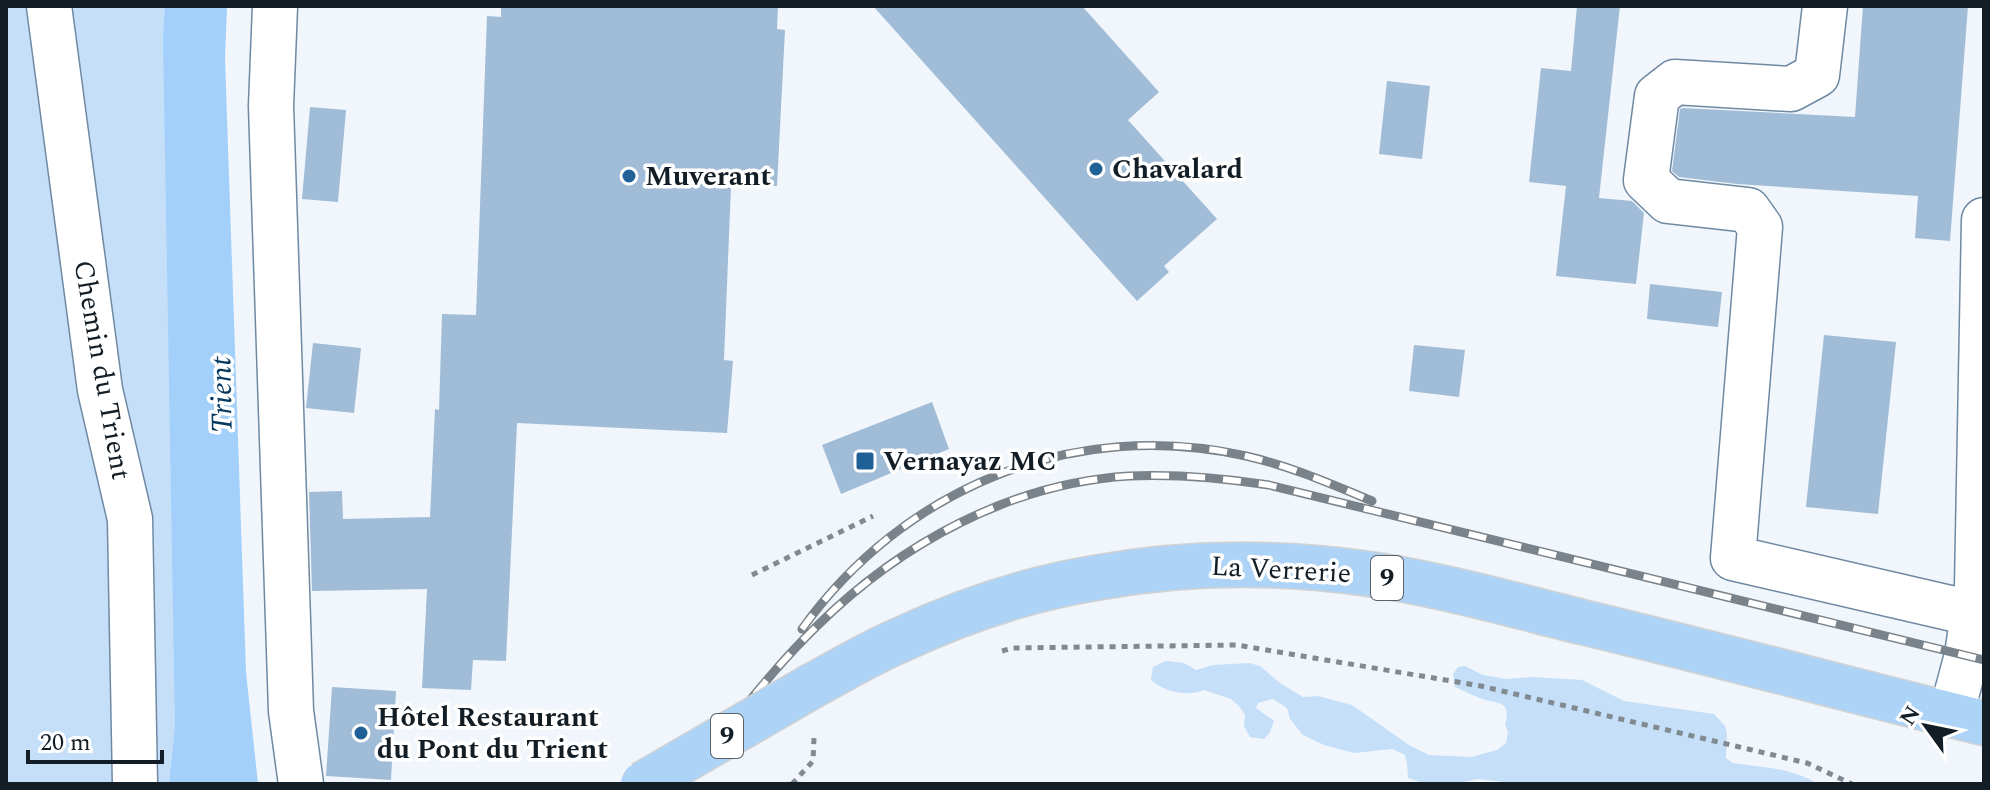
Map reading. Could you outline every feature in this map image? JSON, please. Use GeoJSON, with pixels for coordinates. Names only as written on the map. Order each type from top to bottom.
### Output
{"type":"FeatureCollection","features":[{"type":"Feature","properties":{"kind":"main road","name":"La Verrerie"},"geometry":{"type":"LineString","coordinates":[[643,784],[812,686],[946,619],[1043,589],[1093,578],[1159,568],[1223,564],[1296,566],[1363,573],[1430,585],[1968,719]]}},
{"type":"Feature","properties":{"kind":"street","name":"Chemin du Trient"},"geometry":{"type":"LineString","coordinates":[[49,6],[100,390],[130,519],[135,784]]}},
{"type":"Feature","properties":{"kind":"street"},"geometry":{"type":"LineString","coordinates":[[275,6],[271,106],[288,631],[291,711],[301,784]]}},
{"type":"Feature","properties":{"kind":"street"},"geometry":{"type":"LineString","coordinates":[[1825,6],[1817,75],[1791,89],[1675,82],[1657,96],[1646,180],[1668,201],[1748,210],[1760,227],[1733,558],[1979,615]]}},
{"type":"Feature","properties":{"kind":"street","name":"La Verrerie"},"geometry":{"type":"LineString","coordinates":[[1968,719],[1967,655],[1979,615],[1984,220]]}},
{"type":"Feature","properties":{"kind":"path"},"geometry":{"type":"LineString","coordinates":[[752,575],[873,516]]}},
{"type":"Feature","properties":{"kind":"path"},"geometry":{"type":"LineString","coordinates":[[1013,648],[1237,645],[1481,686],[1807,763],[1852,784]]}},
{"type":"Feature","properties":{"kind":"path"},"geometry":{"type":"LineString","coordinates":[[792,784],[813,761],[814,730]]}},
{"type":"Feature","properties":{"kind":"shaded area"},"geometry":{"type":"Polygon","coordinates":[[[6,6],[206,6],[224,784],[6,784],[6,6]]]}},
{"type":"Feature","properties":{"kind":"shaded area"},"geometry":{"type":"Polygon","coordinates":[[[1166,661],[1184,663],[1196,670],[1213,665],[1249,663],[1260,666],[1303,697],[1318,696],[1352,705],[1409,745],[1429,755],[1471,757],[1497,750],[1506,743],[1507,712],[1501,704],[1455,687],[1453,674],[1458,667],[1465,666],[1483,675],[1506,679],[1582,680],[1624,701],[1714,714],[1725,726],[1726,758],[1733,763],[1788,771],[1817,784],[1519,784],[1478,779],[1454,784],[1426,784],[1408,778],[1405,755],[1392,749],[1354,753],[1324,745],[1303,735],[1290,719],[1287,708],[1273,699],[1258,703],[1256,708],[1274,721],[1270,732],[1264,739],[1250,737],[1244,726],[1245,715],[1231,699],[1204,690],[1176,692],[1151,680],[1153,667],[1166,661]]]}},
{"type":"Feature","properties":{"kind":"water","name":"Trient"},"geometry":{"type":"Polygon","coordinates":[[[165,6],[227,6],[225,59],[246,672],[258,784],[169,784],[175,727],[163,39],[165,6]]]}},
{"type":"Feature","properties":{"kind":"building","name":"Muverant"},"geometry":{"type":"Polygon","coordinates":[[[501,6],[778,6],[777,29],[785,30],[777,186],[731,186],[724,360],[733,361],[727,433],[517,423],[506,661],[473,660],[471,690],[422,688],[427,589],[312,591],[309,492],[342,491],[343,519],[430,517],[435,409],[439,410],[442,314],[476,315],[487,16],[501,17],[501,6]]]}},
{"type":"Feature","properties":{"kind":"building","name":"Chavalard"},"geometry":{"type":"Polygon","coordinates":[[[873,6],[1082,6],[1159,92],[1128,120],[1217,219],[1164,266],[1169,272],[1137,301],[873,6]]]}},
{"type":"Feature","properties":{"kind":"building"},"geometry":{"type":"Polygon","coordinates":[[[1577,6],[1620,6],[1599,198],[1632,201],[1644,213],[1636,284],[1556,276],[1566,186],[1529,182],[1541,68],[1571,71],[1577,6]]]}},
{"type":"Feature","properties":{"kind":"building"},"geometry":{"type":"Polygon","coordinates":[[[1863,6],[1968,6],[1950,241],[1915,238],[1918,196],[1737,184],[1679,177],[1672,171],[1680,109],[1683,108],[1855,117],[1863,6]]]}},
{"type":"Feature","properties":{"kind":"building"},"geometry":{"type":"Polygon","coordinates":[[[1387,81],[1430,86],[1422,159],[1379,154],[1387,81]]]}},
{"type":"Feature","properties":{"kind":"building"},"geometry":{"type":"Polygon","coordinates":[[[310,107],[346,110],[338,202],[302,199],[310,107]]]}},
{"type":"Feature","properties":{"kind":"building"},"geometry":{"type":"Polygon","coordinates":[[[1650,284],[1722,292],[1718,327],[1647,319],[1650,284]]]}},
{"type":"Feature","properties":{"kind":"building"},"geometry":{"type":"Polygon","coordinates":[[[1824,335],[1896,342],[1878,514],[1806,507],[1824,335]]]}},
{"type":"Feature","properties":{"kind":"building"},"geometry":{"type":"Polygon","coordinates":[[[313,343],[361,348],[354,413],[306,408],[313,343]]]}},
{"type":"Feature","properties":{"kind":"building"},"geometry":{"type":"Polygon","coordinates":[[[1414,345],[1465,350],[1459,397],[1409,391],[1414,345]]]}},
{"type":"Feature","properties":{"kind":"building"},"geometry":{"type":"Polygon","coordinates":[[[932,402],[949,449],[841,494],[822,445],[932,402]]]}},
{"type":"Feature","properties":{"kind":"building","name":"Hôtel Restaurant du Pont du Trient"},"geometry":{"type":"Polygon","coordinates":[[[332,687],[396,691],[391,780],[326,776],[332,687]]]}},
{"type":"Feature","properties":{"kind":"railway"},"geometry":{"type":"LineString","coordinates":[[802,629],[843,579],[890,537],[942,502],[997,475],[1057,456],[1118,447],[1182,446],[1262,460],[1372,501]]}},
{"type":"Feature","properties":{"kind":"railway"},"geometry":{"type":"LineString","coordinates":[[732,722],[817,626],[849,596],[921,544],[1000,505],[1042,491],[1085,481],[1129,476],[1199,477],[1269,485],[1984,660]]}},
{"type":"Feature","properties":{"kind":"railway"},"geometry":{"type":"LineString","coordinates":[[685,784],[739,712]]}},
{"type":"Feature","properties":{"kind":"place","name":"Chavalard"},"geometry":{"type":"Point","coordinates":[1096,169]}},
{"type":"Feature","properties":{"kind":"place","name":"Muverant"},"geometry":{"type":"Point","coordinates":[629,176]}},
{"type":"Feature","properties":{"kind":"place","name":"Vernayaz MC"},"geometry":{"type":"Point","coordinates":[865,461]}},
{"type":"Feature","properties":{"kind":"place","name":"Hôtel Restaurant du Pont du Trient"},"geometry":{"type":"Point","coordinates":[361,733]}}]}
